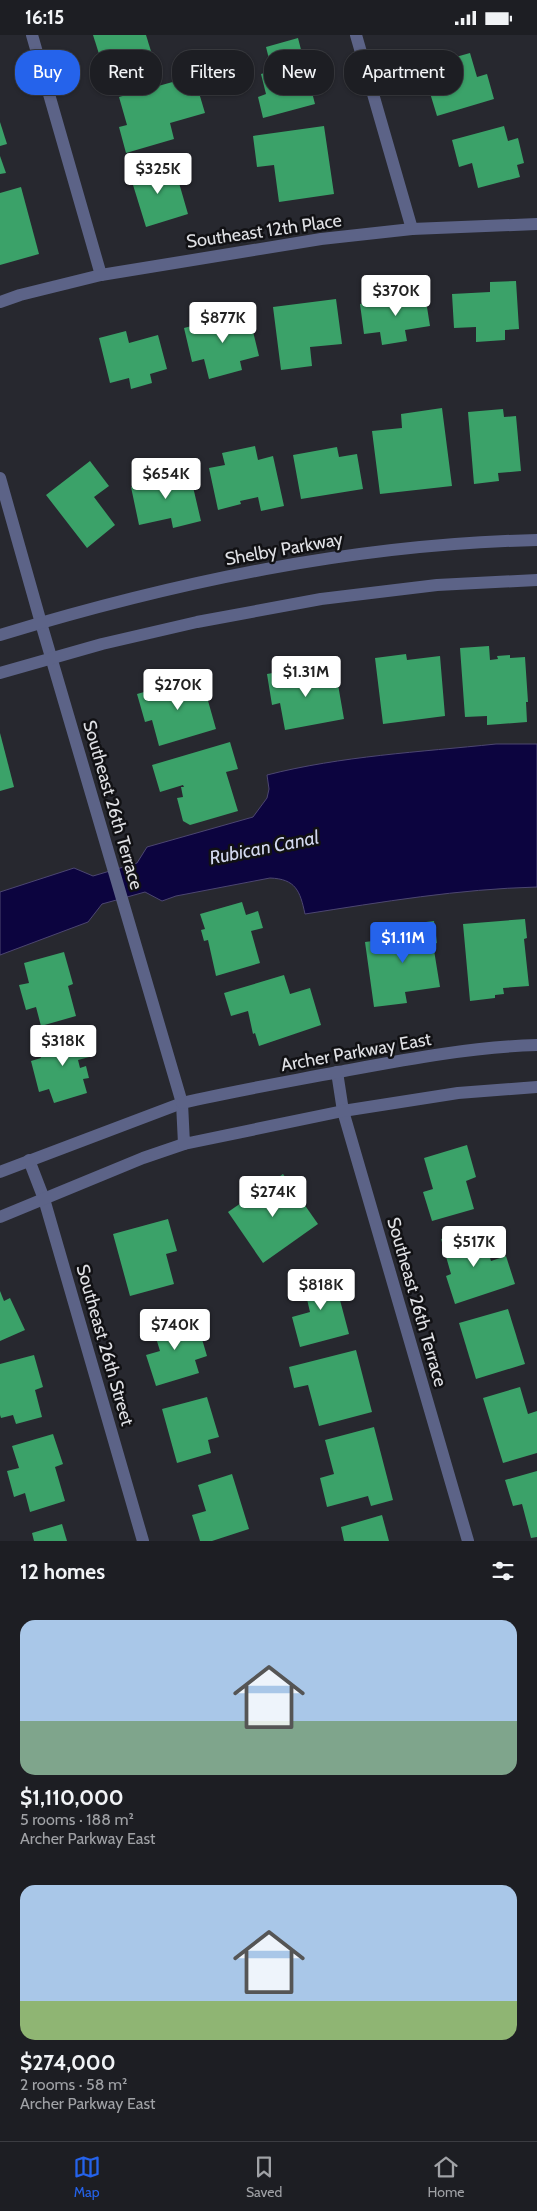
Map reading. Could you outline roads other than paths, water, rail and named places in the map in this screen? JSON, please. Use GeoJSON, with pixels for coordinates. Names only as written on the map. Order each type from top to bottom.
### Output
{"type":"FeatureCollection","features":[{"type":"Feature","properties":{"kind":"street"},"geometry":{"type":"LineString","coordinates":[[32,35],[101,275]]}},
{"type":"Feature","properties":{"kind":"street"},"geometry":{"type":"LineString","coordinates":[[356,35],[412,229]]}},
{"type":"Feature","properties":{"kind":"street","name":"Southeast 12th Place"},"geometry":{"type":"LineString","coordinates":[[0,302],[101,275],[321,239],[412,229],[537,224]]}},
{"type":"Feature","properties":{"kind":"street","name":"Southeast 26th Terrace"},"geometry":{"type":"LineString","coordinates":[[0,478],[182,1103],[184,1144]]}},
{"type":"Feature","properties":{"kind":"street","name":"Shelby Parkway"},"geometry":{"type":"LineString","coordinates":[[0,635],[205,581],[285,564],[409,547],[537,540]]}},
{"type":"Feature","properties":{"kind":"street"},"geometry":{"type":"LineString","coordinates":[[0,673],[51,657],[198,622],[321,599],[437,585],[537,580]]}},
{"type":"Feature","properties":{"kind":"street","name":"Archer Parkway East"},"geometry":{"type":"LineString","coordinates":[[0,1172],[182,1103],[394,1061],[474,1050],[537,1045]]}},
{"type":"Feature","properties":{"kind":"street","name":"Southeast 26th Terrace"},"geometry":{"type":"LineString","coordinates":[[337,1072],[343,1111],[468,1541]]}},
{"type":"Feature","properties":{"kind":"street"},"geometry":{"type":"LineString","coordinates":[[0,1217],[184,1144],[343,1111],[458,1093],[537,1087]]}},
{"type":"Feature","properties":{"kind":"street","name":"Southeast 26th Street"},"geometry":{"type":"LineString","coordinates":[[29,1160],[44,1199],[143,1541]]}},
{"type":"Feature","properties":{"kind":"water","name":"Rubican Canal"},"geometry":{"type":"Polygon","coordinates":[[[496,744],[537,744],[537,887],[450,893],[305,914],[299,893],[291,884],[279,879],[270,878],[176,896],[162,901],[145,892],[102,904],[88,922],[0,955],[0,892],[74,868],[93,876],[137,863],[147,847],[253,817],[267,798],[269,789],[267,775],[352,759],[496,744]]]}}]}
